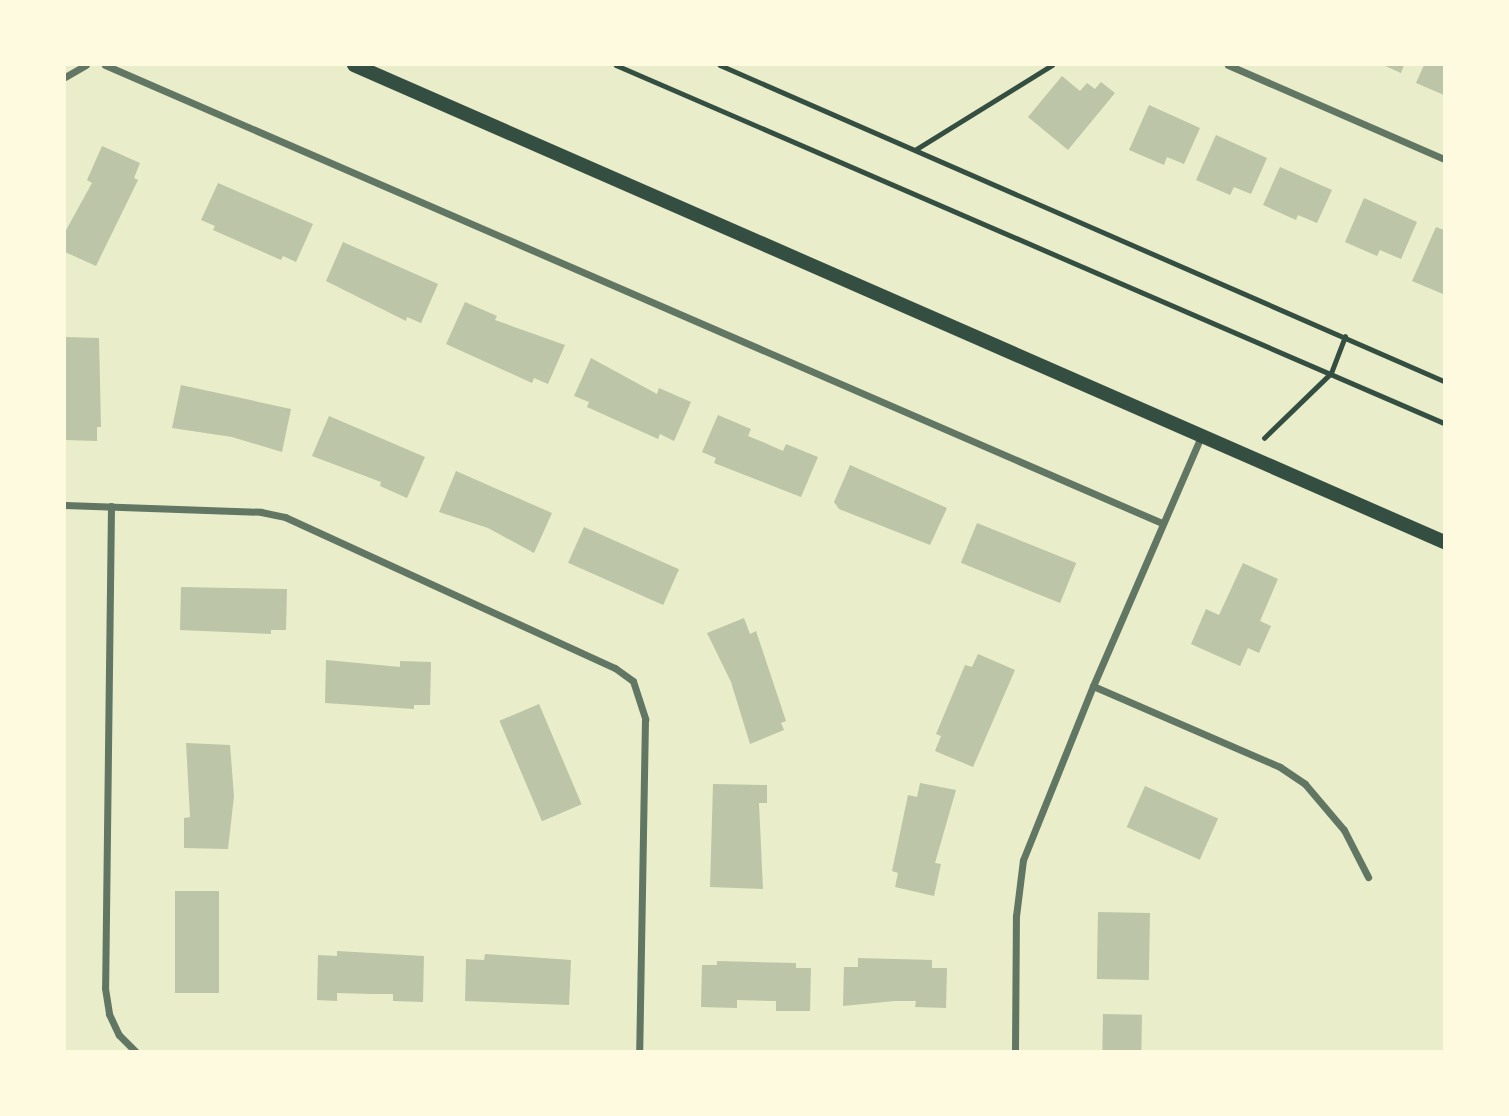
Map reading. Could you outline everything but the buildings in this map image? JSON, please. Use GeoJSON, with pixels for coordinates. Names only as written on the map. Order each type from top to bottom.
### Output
{"type":"FeatureCollection","features":[{"type":"Feature","properties":{"kind":"main road"},"geometry":{"type":"LineString","coordinates":[[354,65],[1444,542]]}},
{"type":"Feature","properties":{"kind":"street"},"geometry":{"type":"LineString","coordinates":[[65,77],[86,65]]}},
{"type":"Feature","properties":{"kind":"street"},"geometry":{"type":"LineString","coordinates":[[105,65],[1162,523]]}},
{"type":"Feature","properties":{"kind":"street"},"geometry":{"type":"LineString","coordinates":[[1228,65],[1444,159]]}},
{"type":"Feature","properties":{"kind":"street"},"geometry":{"type":"LineString","coordinates":[[1015,1051],[1016,916],[1023,860],[1093,686],[1201,437]]}},
{"type":"Feature","properties":{"kind":"street"},"geometry":{"type":"LineString","coordinates":[[65,505],[261,512],[285,517],[603,663],[633,681],[645,719],[639,1051]]}},
{"type":"Feature","properties":{"kind":"street"},"geometry":{"type":"LineString","coordinates":[[111,506],[105,988],[109,1014],[119,1035],[135,1051]]}},
{"type":"Feature","properties":{"kind":"street"},"geometry":{"type":"LineString","coordinates":[[1093,686],[1280,767],[1305,784],[1344,830],[1367,877]]}},
{"type":"Feature","properties":{"kind":"path"},"geometry":{"type":"LineString","coordinates":[[616,65],[1444,423]]}},
{"type":"Feature","properties":{"kind":"path"},"geometry":{"type":"LineString","coordinates":[[720,65],[1444,380]]}},
{"type":"Feature","properties":{"kind":"path"},"geometry":{"type":"LineString","coordinates":[[915,150],[1052,65]]}},
{"type":"Feature","properties":{"kind":"path"},"geometry":{"type":"LineString","coordinates":[[1245,456],[1331,373],[1345,337]]}}]}
